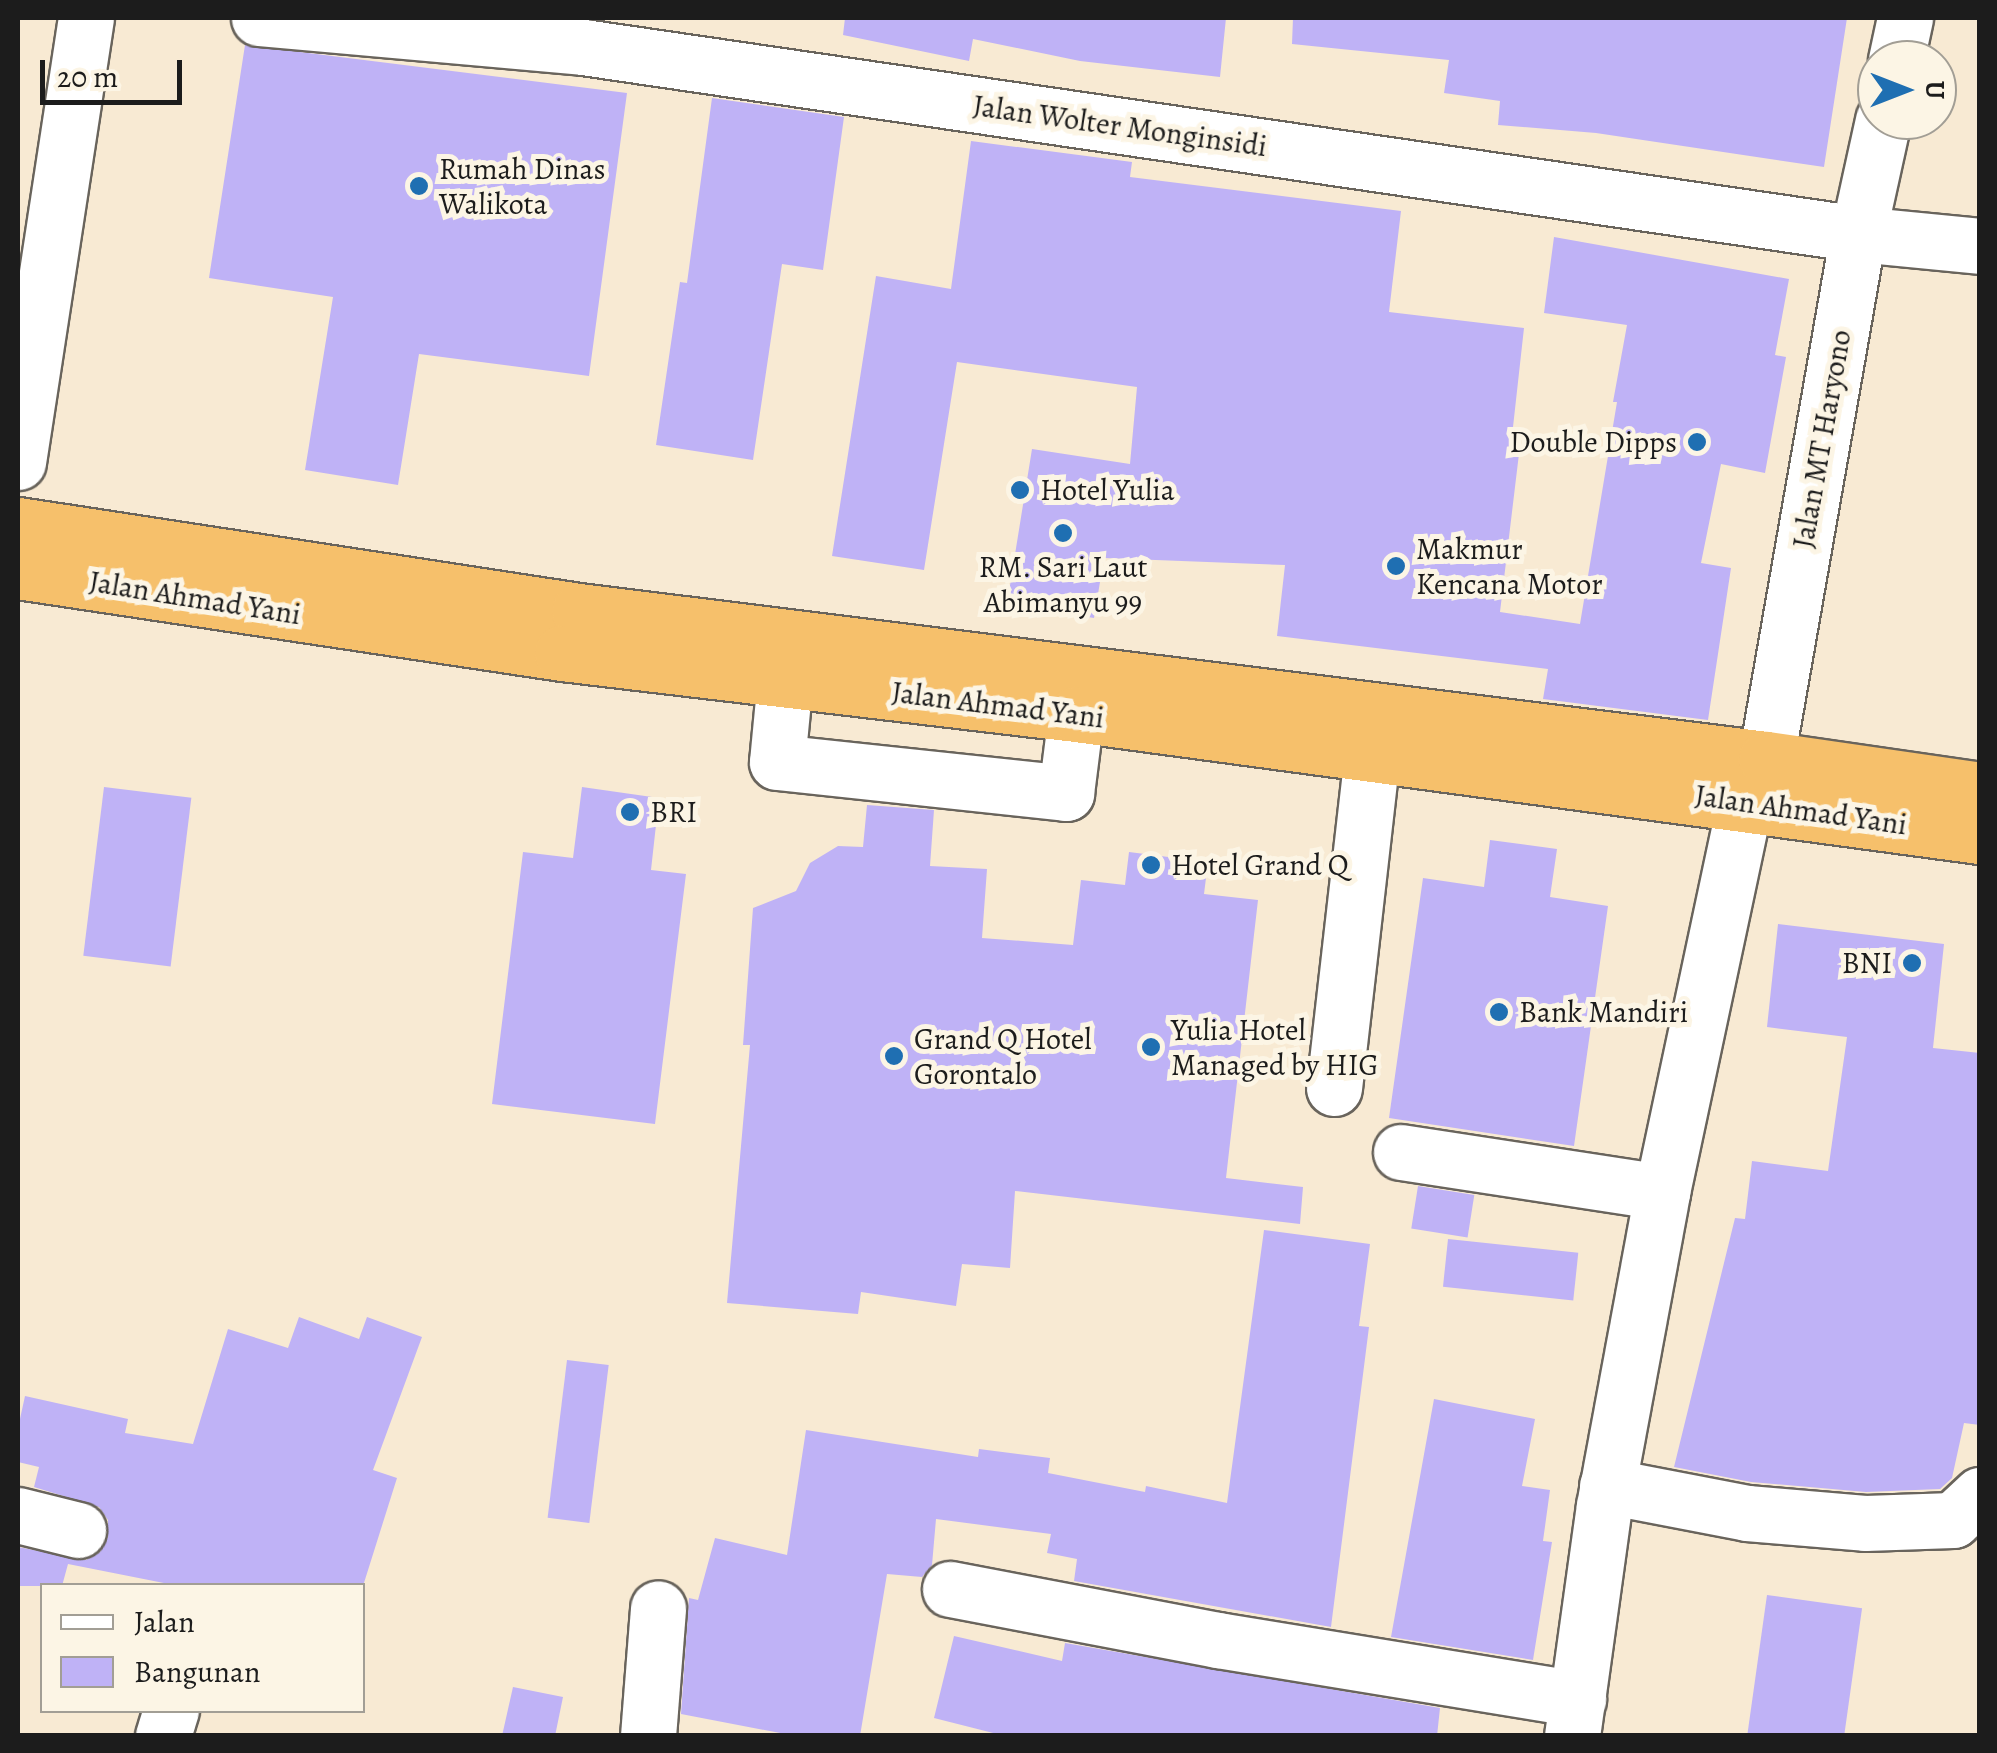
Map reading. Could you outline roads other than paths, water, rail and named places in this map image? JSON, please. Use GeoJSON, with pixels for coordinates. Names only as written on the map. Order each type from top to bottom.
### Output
{"type":"FeatureCollection","features":[{"type":"Feature","properties":{"kind":"highway","name":"Jalan Ahmad Yani"},"geometry":{"type":"LineString","coordinates":[[18,526],[441,614],[786,680],[1076,714],[1380,732]]}},
{"type":"Feature","properties":{"kind":"highway","name":"Jalan Ahmad Yani"},"geometry":{"type":"LineString","coordinates":[[18,571],[441,614],[1756,780],[1980,790]]}},
{"type":"Feature","properties":{"kind":"highway","name":"Jalan Ahmad Yani"},"geometry":{"type":"LineString","coordinates":[[1756,780],[1980,836]]}},
{"type":"Feature","properties":{"kind":"street"},"geometry":{"type":"LineString","coordinates":[[18,462],[86,18]]}},
{"type":"Feature","properties":{"kind":"street","name":"Jalan Wolter Monginsidi"},"geometry":{"type":"LineString","coordinates":[[259,18],[583,48],[1858,234],[1980,246]]}},
{"type":"Feature","properties":{"kind":"street","name":"Jalan MT Haryono"},"geometry":{"type":"LineString","coordinates":[[1575,1717],[1606,1496],[1662,1192],[1756,780],[1879,140]]}},
{"type":"Feature","properties":{"kind":"street"},"geometry":{"type":"LineString","coordinates":[[786,680],[777,762],[1066,793],[1076,714]]}},
{"type":"Feature","properties":{"kind":"street"},"geometry":{"type":"LineString","coordinates":[[1334,1088],[1380,732]]}},
{"type":"Feature","properties":{"kind":"street"},"geometry":{"type":"LineString","coordinates":[[1400,1152],[1662,1192]]}},
{"type":"Feature","properties":{"kind":"street"},"geometry":{"type":"LineString","coordinates":[[1606,1496],[1865,1523],[1953,1520],[1966,1512],[1980,1494]]}},
{"type":"Feature","properties":{"kind":"street"},"geometry":{"type":"LineString","coordinates":[[18,1515],[78,1530]]}},
{"type":"Feature","properties":{"kind":"street"},"geometry":{"type":"LineString","coordinates":[[950,1589],[1218,1640],[1575,1717]]}},
{"type":"Feature","properties":{"kind":"street"},"geometry":{"type":"LineString","coordinates":[[648,1736],[658,1608]]}},
{"type":"Feature","properties":{"kind":"place","name":"Rumah Dinas Walikota"},"geometry":{"type":"Point","coordinates":[419,186]}},
{"type":"Feature","properties":{"kind":"place","name":"Double Dipps"},"geometry":{"type":"Point","coordinates":[1697,442]}},
{"type":"Feature","properties":{"kind":"place","name":"Hotel Yulia"},"geometry":{"type":"Point","coordinates":[1020,490]}},
{"type":"Feature","properties":{"kind":"place","name":"RM. Sari Laut Abimanyu 99"},"geometry":{"type":"Point","coordinates":[1063,533]}},
{"type":"Feature","properties":{"kind":"place","name":"Makmur Kencana Motor"},"geometry":{"type":"Point","coordinates":[1396,566]}},
{"type":"Feature","properties":{"kind":"place","name":"BRI"},"geometry":{"type":"Point","coordinates":[630,812]}},
{"type":"Feature","properties":{"kind":"place","name":"Hotel Grand Q"},"geometry":{"type":"Point","coordinates":[1151,865]}},
{"type":"Feature","properties":{"kind":"place","name":"BNI"},"geometry":{"type":"Point","coordinates":[1912,963]}},
{"type":"Feature","properties":{"kind":"place","name":"Bank Mandiri"},"geometry":{"type":"Point","coordinates":[1499,1012]}},
{"type":"Feature","properties":{"kind":"place","name":"Yulia Hotel Managed by HIG"},"geometry":{"type":"Point","coordinates":[1151,1047]}},
{"type":"Feature","properties":{"kind":"place","name":"Grand Q Hotel Gorontalo"},"geometry":{"type":"Point","coordinates":[894,1056]}}]}
